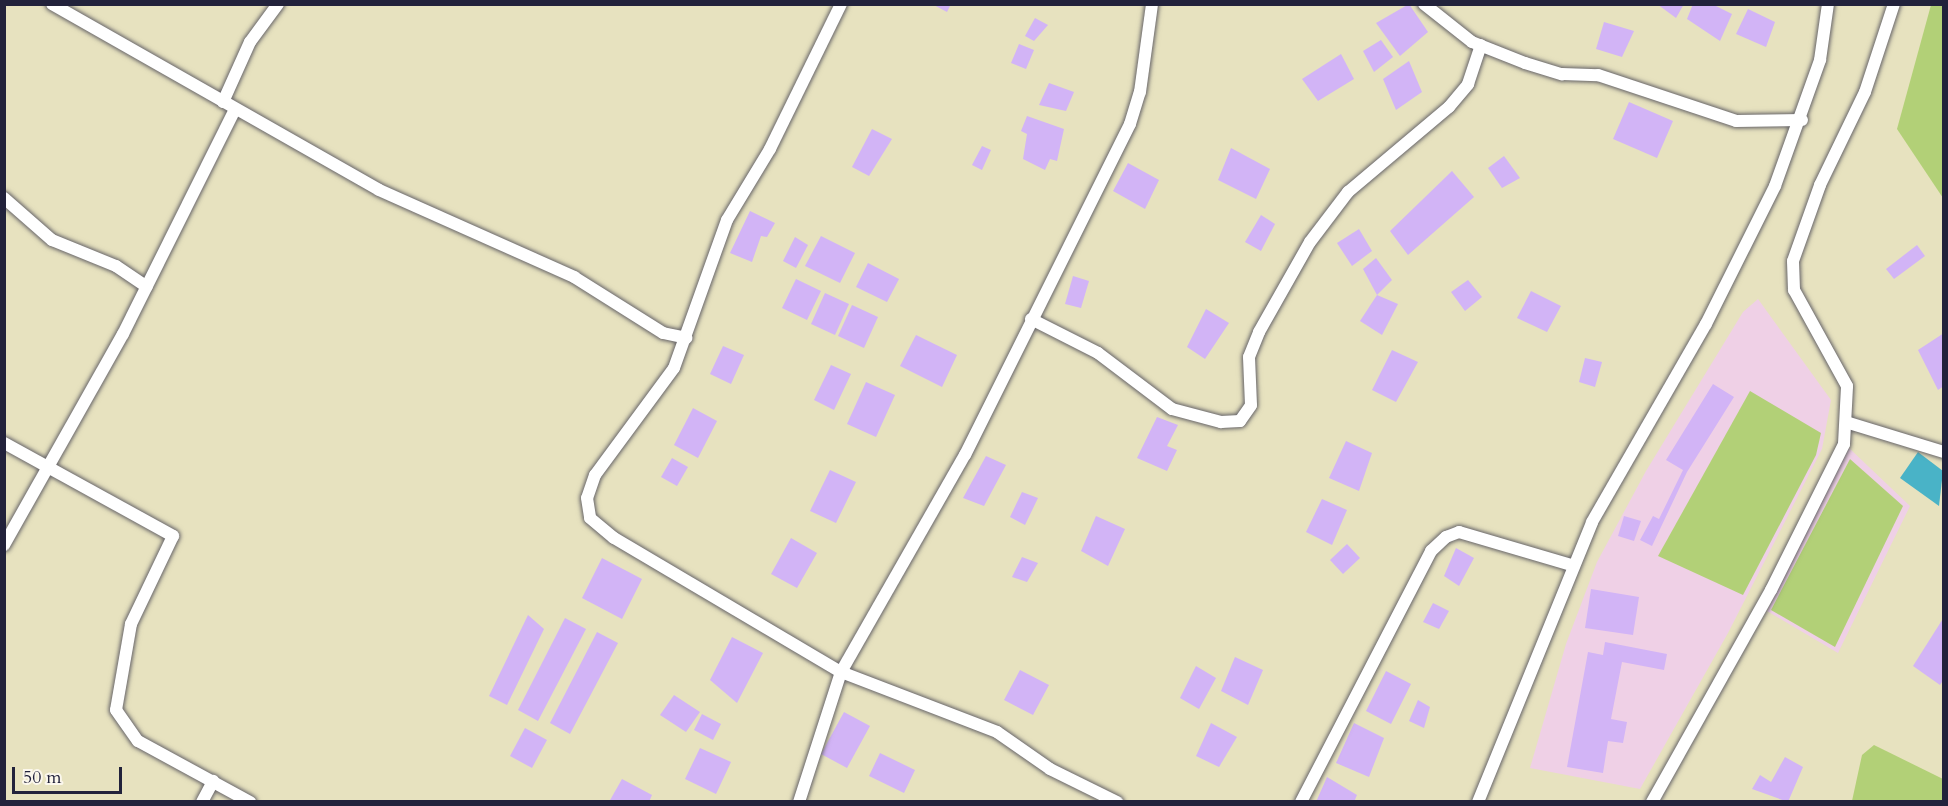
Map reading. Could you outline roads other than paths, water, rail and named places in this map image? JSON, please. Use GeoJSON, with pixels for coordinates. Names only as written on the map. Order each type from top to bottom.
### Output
{"type":"FeatureCollection","features":[{"type":"Feature","properties":{"kind":"street"},"geometry":{"type":"LineString","coordinates":[[52,4],[389,195],[574,277],[663,333],[686,338]]}},
{"type":"Feature","properties":{"kind":"street"},"geometry":{"type":"LineString","coordinates":[[223,102],[250,42],[278,4]]}},
{"type":"Feature","properties":{"kind":"street"},"geometry":{"type":"LineString","coordinates":[[841,4],[770,149],[727,219],[686,338],[666,381],[595,475],[587,498],[590,518],[614,538],[841,672],[997,732],[1050,769],[1117,801]]}},
{"type":"Feature","properties":{"kind":"street"},"geometry":{"type":"LineString","coordinates":[[800,801],[841,672],[965,455],[1130,124],[1140,92],[1152,4]]}},
{"type":"Feature","properties":{"kind":"street"},"geometry":{"type":"LineString","coordinates":[[1424,4],[1481,45],[1525,63],[1562,74],[1598,75],[1737,121],[1802,120]]}},
{"type":"Feature","properties":{"kind":"street"},"geometry":{"type":"LineString","coordinates":[[1478,801],[1571,565],[1611,483],[1706,324],[1802,120],[1820,60],[1828,4]]}},
{"type":"Feature","properties":{"kind":"street"},"geometry":{"type":"LineString","coordinates":[[1652,801],[1792,549],[1840,456],[1849,423],[1847,386],[1794,290],[1792,261],[1820,185],[1865,92],[1894,4]]}},
{"type":"Feature","properties":{"kind":"street"},"geometry":{"type":"LineString","coordinates":[[1031,319],[1098,353],[1172,409],[1221,422],[1240,421],[1251,405],[1249,357],[1259,332],[1310,242],[1348,192],[1449,107],[1468,84],[1481,45]]}},
{"type":"Feature","properties":{"kind":"street"},"geometry":{"type":"LineString","coordinates":[[4,545],[147,287],[236,109]]}},
{"type":"Feature","properties":{"kind":"street"},"geometry":{"type":"LineString","coordinates":[[4,198],[52,240],[116,266],[147,287]]}},
{"type":"Feature","properties":{"kind":"street"},"geometry":{"type":"LineString","coordinates":[[1849,423],[1944,452]]}},
{"type":"Feature","properties":{"kind":"street"},"geometry":{"type":"LineString","coordinates":[[4,443],[48,465],[173,536],[131,624],[116,710],[138,741],[250,801]]}},
{"type":"Feature","properties":{"kind":"street"},"geometry":{"type":"LineString","coordinates":[[1301,801],[1431,551],[1446,537],[1460,532],[1571,565]]}},
{"type":"Feature","properties":{"kind":"street"},"geometry":{"type":"LineString","coordinates":[[202,801],[213,781]]}},
{"type":"Feature","properties":{"kind":"water"},"geometry":{"type":"Polygon","coordinates":[[[1918,452],[1943,471],[1939,506],[1900,478],[1918,452]]]}}]}
